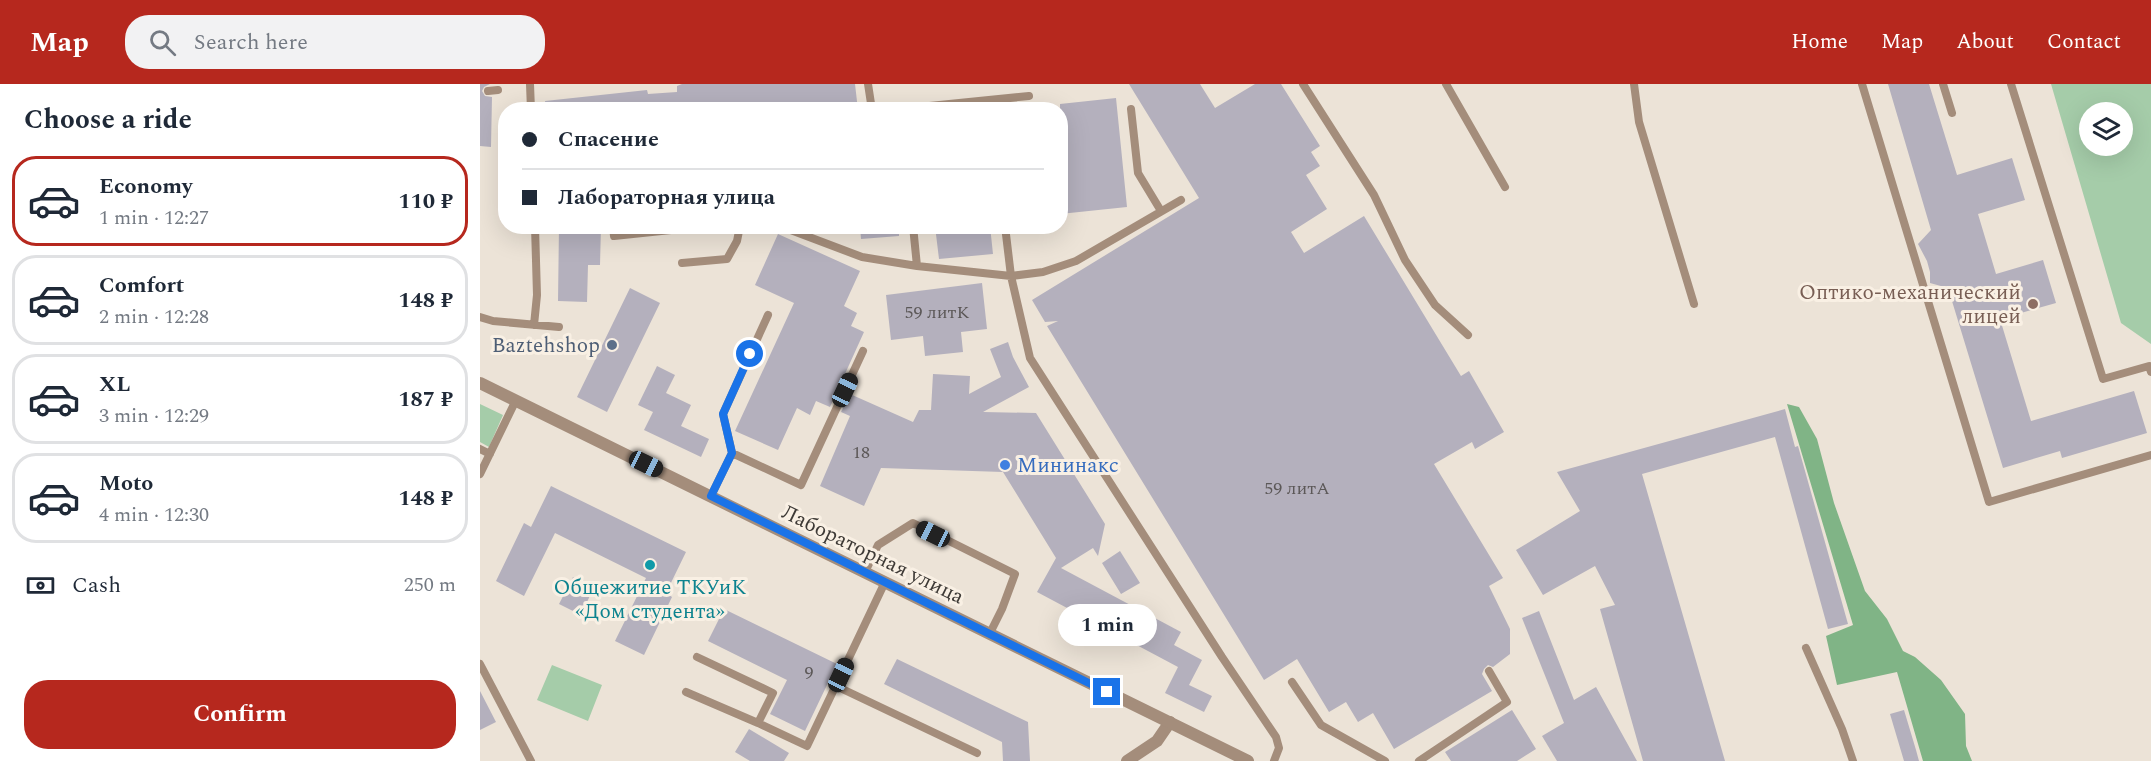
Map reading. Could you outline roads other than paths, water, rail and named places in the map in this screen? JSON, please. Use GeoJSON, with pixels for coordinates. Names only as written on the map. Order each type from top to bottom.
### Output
{"type":"FeatureCollection","features":[{"type":"Feature","properties":{"kind":"street","name":"Лабораторная улица"},"geometry":{"type":"LineString","coordinates":[[480,383],[1248,761]]}},
{"type":"Feature","properties":{"kind":"street"},"geometry":{"type":"LineString","coordinates":[[1127,761],[1156,741],[1170,722]]}},
{"type":"Feature","properties":{"kind":"lane"},"geometry":{"type":"LineString","coordinates":[[530,84],[531,102]]}},
{"type":"Feature","properties":{"kind":"lane"},"geometry":{"type":"LineString","coordinates":[[868,84],[871,102]]}},
{"type":"Feature","properties":{"kind":"lane"},"geometry":{"type":"LineString","coordinates":[[1303,84],[1374,195],[1405,260],[1435,305],[1468,335]]}},
{"type":"Feature","properties":{"kind":"lane"},"geometry":{"type":"LineString","coordinates":[[1446,84],[1505,187]]}},
{"type":"Feature","properties":{"kind":"lane"},"geometry":{"type":"LineString","coordinates":[[1634,84],[1639,122],[1694,304]]}},
{"type":"Feature","properties":{"kind":"lane"},"geometry":{"type":"LineString","coordinates":[[1863,84],[1989,501],[2151,455]]}},
{"type":"Feature","properties":{"kind":"lane"},"geometry":{"type":"LineString","coordinates":[[1943,84],[1952,113]]}},
{"type":"Feature","properties":{"kind":"lane"},"geometry":{"type":"LineString","coordinates":[[2011,84],[2103,379],[2149,366],[2151,372]]}},
{"type":"Feature","properties":{"kind":"lane"},"geometry":{"type":"LineString","coordinates":[[488,92],[498,90]]}},
{"type":"Feature","properties":{"kind":"lane"},"geometry":{"type":"LineString","coordinates":[[970,102],[1029,96]]}},
{"type":"Feature","properties":{"kind":"lane"},"geometry":{"type":"LineString","coordinates":[[1131,109],[1138,173],[1161,212]]}},
{"type":"Feature","properties":{"kind":"lane"},"geometry":{"type":"LineString","coordinates":[[801,234],[862,257],[917,266],[1011,276],[1043,272],[1076,261],[1181,200]]}},
{"type":"Feature","properties":{"kind":"lane"},"geometry":{"type":"LineString","coordinates":[[534,325],[537,294],[535,234]]}},
{"type":"Feature","properties":{"kind":"lane"},"geometry":{"type":"LineString","coordinates":[[614,234],[614,236],[632,234]]}},
{"type":"Feature","properties":{"kind":"lane"},"geometry":{"type":"LineString","coordinates":[[682,263],[727,260],[738,234]]}},
{"type":"Feature","properties":{"kind":"lane"},"geometry":{"type":"LineString","coordinates":[[914,234],[917,266]]}},
{"type":"Feature","properties":{"kind":"lane"},"geometry":{"type":"LineString","coordinates":[[1006,234],[1011,276],[1029,358],[1222,657],[1276,736],[1279,748],[1274,761]]}},
{"type":"Feature","properties":{"kind":"lane"},"geometry":{"type":"LineString","coordinates":[[711,496],[732,453],[723,414],[768,315]]}},
{"type":"Feature","properties":{"kind":"lane"},"geometry":{"type":"LineString","coordinates":[[480,317],[493,321],[559,327]]}},
{"type":"Feature","properties":{"kind":"lane"},"geometry":{"type":"LineString","coordinates":[[732,453],[801,485],[863,351]]}},
{"type":"Feature","properties":{"kind":"lane"},"geometry":{"type":"LineString","coordinates":[[480,474],[516,400]]}},
{"type":"Feature","properties":{"kind":"lane"},"geometry":{"type":"LineString","coordinates":[[480,449],[490,454]]}},
{"type":"Feature","properties":{"kind":"lane"},"geometry":{"type":"LineString","coordinates":[[865,572],[878,545],[913,524],[923,528],[1015,574],[990,633]]}},
{"type":"Feature","properties":{"kind":"lane"},"geometry":{"type":"LineString","coordinates":[[687,693],[807,746],[885,582]]}},
{"type":"Feature","properties":{"kind":"lane"},"geometry":{"type":"LineString","coordinates":[[1806,648],[1842,729],[1853,761]]}},
{"type":"Feature","properties":{"kind":"lane"},"geometry":{"type":"LineString","coordinates":[[697,657],[773,693],[758,723]]}},
{"type":"Feature","properties":{"kind":"lane"},"geometry":{"type":"LineString","coordinates":[[480,664],[531,761]]}},
{"type":"Feature","properties":{"kind":"lane"},"geometry":{"type":"LineString","coordinates":[[1419,761],[1507,702],[1489,671]]}},
{"type":"Feature","properties":{"kind":"lane"},"geometry":{"type":"LineString","coordinates":[[1292,682],[1320,725],[1385,761]]}},
{"type":"Feature","properties":{"kind":"lane"},"geometry":{"type":"LineString","coordinates":[[836,686],[977,753]]}},
{"type":"Feature","properties":{"kind":"place","name":"Оптико-механический лицей"},"geometry":{"type":"Point","coordinates":[2033,304]}},
{"type":"Feature","properties":{"kind":"place","name":"Baztehshop"},"geometry":{"type":"Point","coordinates":[612,345]}},
{"type":"Feature","properties":{"kind":"place","name":"Мининакс"},"geometry":{"type":"Point","coordinates":[1005,465]}},
{"type":"Feature","properties":{"kind":"place","name":"Общежитие ТКУиК «Дом студента»"},"geometry":{"type":"Point","coordinates":[650,565]}}]}
